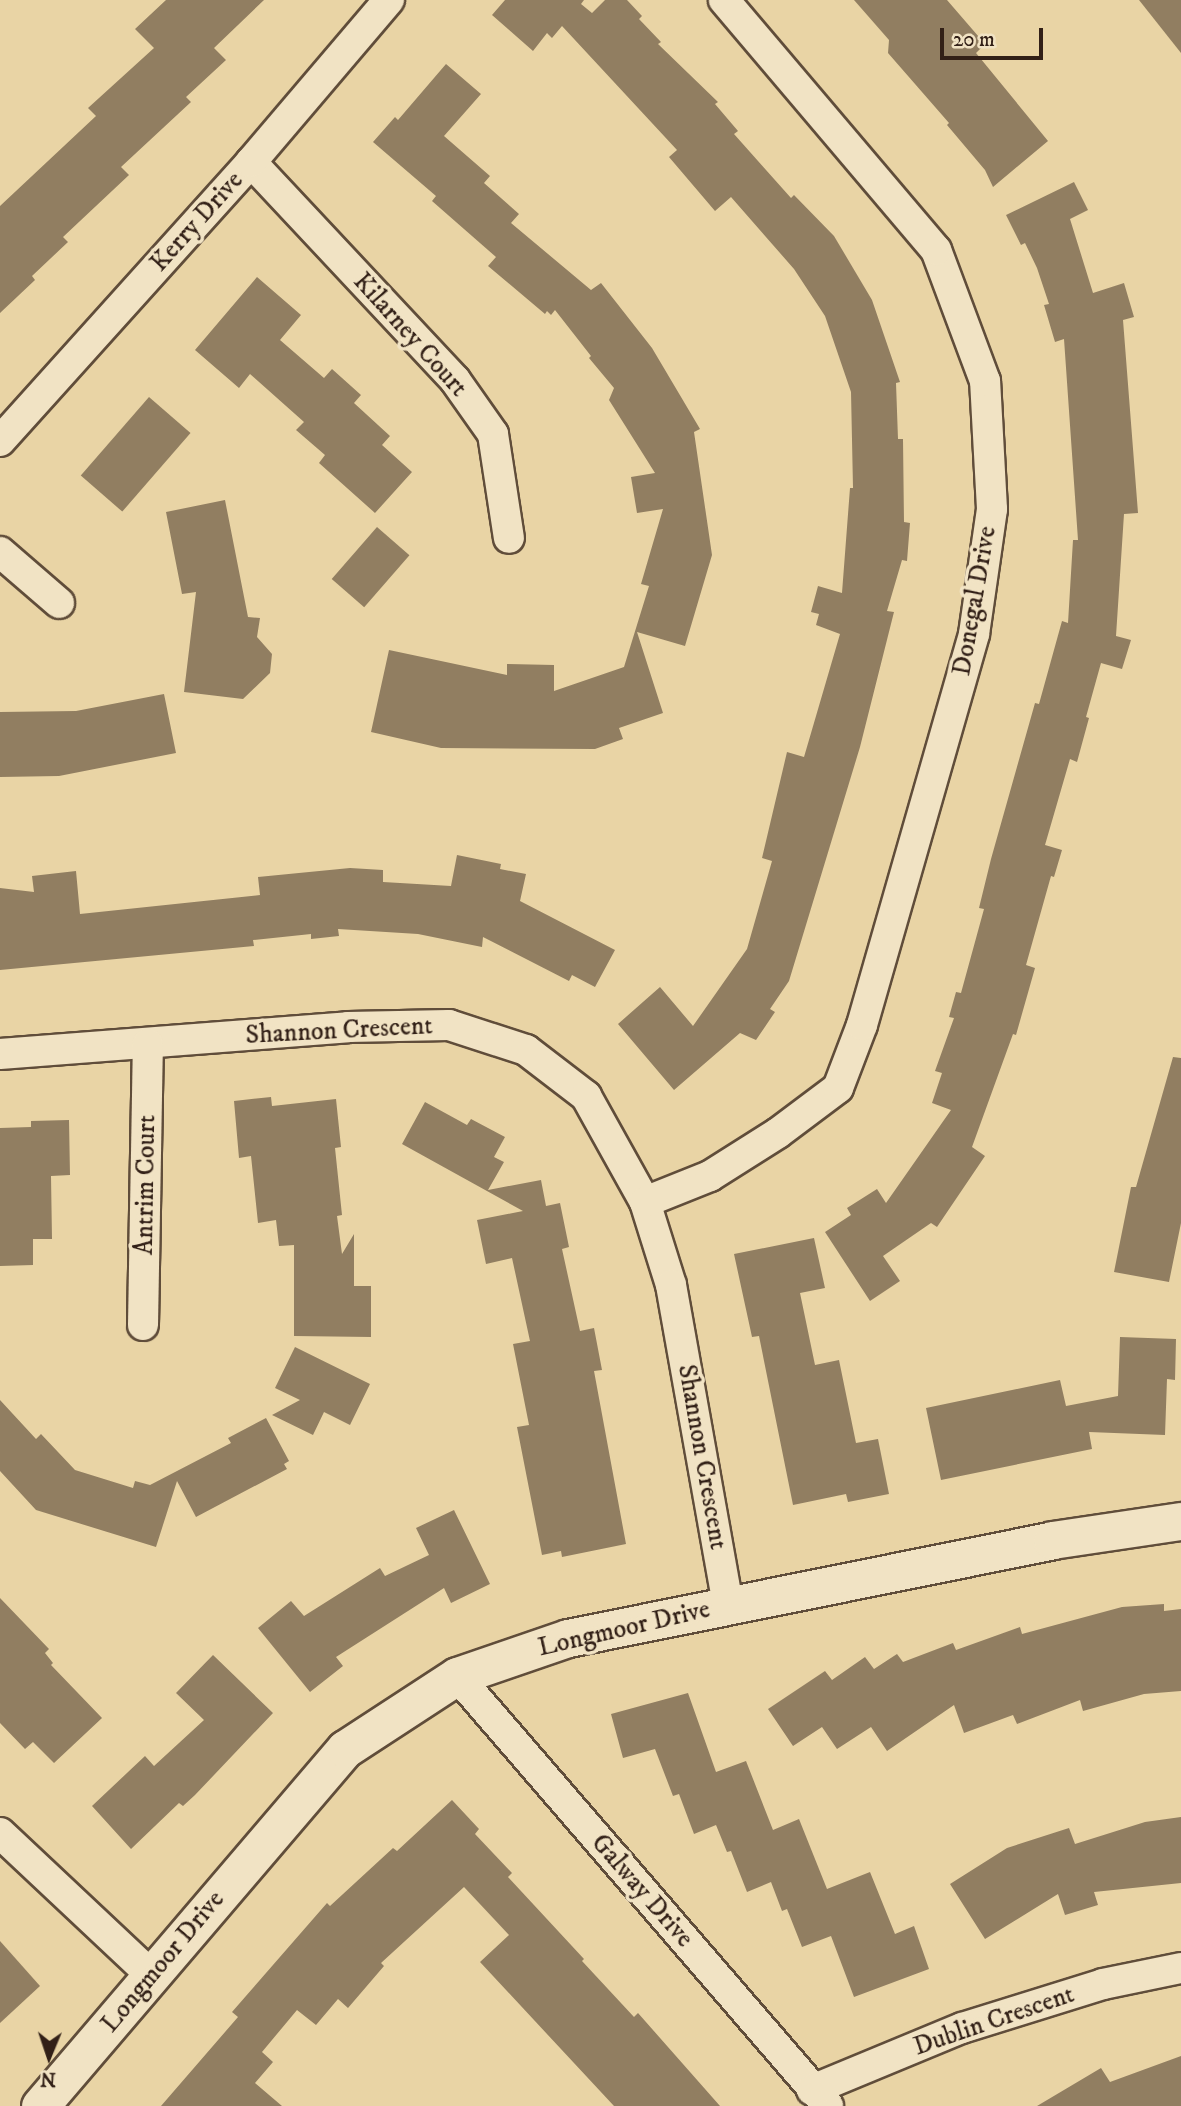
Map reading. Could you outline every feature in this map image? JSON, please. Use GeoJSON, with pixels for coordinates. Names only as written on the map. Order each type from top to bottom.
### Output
{"type":"FeatureCollection","features":[{"type":"Feature","properties":{"kind":"street","name":"Kerry Drive"},"geometry":{"type":"LineString","coordinates":[[0,441],[251,162],[389,0]]}},
{"type":"Feature","properties":{"kind":"street","name":"Donegal Drive"},"geometry":{"type":"LineString","coordinates":[[645,1202],[709,1176],[778,1133],[838,1088],[862,1025],[974,634],[992,509],[985,381],[936,250],[724,0]]}},
{"type":"Feature","properties":{"kind":"street","name":"Kilarney Court"},"geometry":{"type":"LineString","coordinates":[[251,162],[455,380],[493,435],[509,538]]}},
{"type":"Feature","properties":{"kind":"street"},"geometry":{"type":"LineString","coordinates":[[0,552],[60,603]]}},
{"type":"Feature","properties":{"kind":"street","name":"Shannon Crescent"},"geometry":{"type":"LineString","coordinates":[[0,1054],[348,1027],[449,1025],[526,1050],[586,1096],[645,1202],[671,1285],[728,1605]]}},
{"type":"Feature","properties":{"kind":"street","name":"Antrim Court"},"geometry":{"type":"LineString","coordinates":[[143,1325],[148,1044]]}},
{"type":"Feature","properties":{"kind":"street","name":"Longmoor Drive"},"geometry":{"type":"LineString","coordinates":[[40,2106],[345,1749],[457,1676],[568,1637],[1052,1540],[1181,1521]]}},
{"type":"Feature","properties":{"kind":"street","name":"Galway Drive"},"geometry":{"type":"LineString","coordinates":[[457,1676],[820,2098]]}},
{"type":"Feature","properties":{"kind":"street"},"geometry":{"type":"LineString","coordinates":[[0,1833],[151,1975]]}},
{"type":"Feature","properties":{"kind":"street","name":"Dublin Crescent"},"geometry":{"type":"LineString","coordinates":[[820,2098],[962,2028],[1102,1983],[1181,1968]]}},
{"type":"Feature","properties":{"kind":"building"},"geometry":{"type":"Polygon","coordinates":[[[166,0],[264,0],[214,48],[226,60],[186,97],[191,102],[121,167],[129,175],[63,237],[68,242],[32,276],[35,280],[0,313],[0,206],[96,116],[88,108],[154,48],[135,29],[166,0]]]}},
{"type":"Feature","properties":{"kind":"building"},"geometry":{"type":"Polygon","coordinates":[[[505,0],[584,0],[581,4],[592,13],[605,0],[627,0],[642,16],[639,19],[661,42],[658,44],[718,102],[715,104],[738,131],[734,134],[791,198],[794,195],[834,236],[872,300],[900,382],[896,383],[898,439],[903,439],[904,522],[910,523],[907,561],[902,560],[887,611],[894,612],[860,747],[789,981],[770,1009],[775,1012],[756,1040],[740,1033],[674,1090],[618,1024],[660,987],[693,1026],[747,949],[772,861],[762,858],[787,752],[804,757],[840,634],[816,625],[819,614],[811,612],[818,586],[842,593],[850,488],[853,488],[851,392],[825,316],[794,269],[731,197],[715,211],[669,157],[677,150],[562,26],[552,38],[547,33],[533,51],[492,15],[505,0]]]}},
{"type":"Feature","properties":{"kind":"building"},"geometry":{"type":"Polygon","coordinates":[[[854,0],[947,0],[985,44],[976,53],[1048,141],[993,187],[985,170],[947,125],[949,123],[888,53],[889,40],[854,0]]]}},
{"type":"Feature","properties":{"kind":"building"},"geometry":{"type":"Polygon","coordinates":[[[1139,0],[1181,0],[1181,53],[1139,0]]]}},
{"type":"Feature","properties":{"kind":"building"},"geometry":{"type":"Polygon","coordinates":[[[446,64],[481,94],[444,136],[490,176],[484,183],[519,214],[511,223],[591,290],[601,283],[652,348],[700,429],[694,432],[712,555],[685,646],[637,632],[663,713],[619,728],[623,739],[595,749],[441,748],[371,732],[389,650],[507,675],[507,664],[554,665],[554,691],[624,667],[649,586],[641,584],[663,509],[637,513],[631,477],[655,473],[609,400],[614,388],[555,310],[551,315],[547,311],[545,314],[488,266],[496,257],[432,201],[436,196],[373,142],[395,117],[398,120],[446,64]]]}},
{"type":"Feature","properties":{"kind":"building"},"geometry":{"type":"Polygon","coordinates":[[[1074,182],[1088,210],[1070,219],[1093,293],[1124,283],[1134,317],[1123,320],[1138,513],[1124,514],[1116,636],[1131,640],[1122,669],[1101,663],[1077,762],[1070,759],[1045,845],[1062,850],[1054,877],[1051,876],[1026,965],[1035,968],[1016,1035],[1013,1034],[972,1147],[985,1156],[937,1227],[931,1223],[883,1256],[900,1281],[870,1301],[825,1232],[851,1215],[847,1208],[877,1189],[886,1203],[951,1110],[932,1103],[942,1073],[935,1071],[954,1018],[949,1017],[956,992],[961,993],[984,909],[979,908],[991,859],[1035,703],[1039,704],[1062,621],[1068,623],[1073,540],[1078,540],[1064,339],[1055,342],[1044,305],[1049,304],[1037,268],[1025,243],[1021,245],[1006,215],[1074,182]]]}},
{"type":"Feature","properties":{"kind":"building"},"geometry":{"type":"Polygon","coordinates":[[[257,277],[301,315],[280,340],[324,378],[332,369],[361,395],[354,403],[390,436],[382,445],[412,472],[375,513],[319,463],[325,455],[296,430],[304,422],[250,374],[239,388],[195,350],[257,277]]]}},
{"type":"Feature","properties":{"kind":"building"},"geometry":{"type":"Polygon","coordinates":[[[149,397],[191,433],[122,512],[81,475],[149,397]]]}},
{"type":"Feature","properties":{"kind":"building"},"geometry":{"type":"Polygon","coordinates":[[[225,500],[248,617],[260,618],[257,637],[272,654],[270,673],[243,699],[184,692],[196,592],[182,594],[166,512],[225,500]]]}},
{"type":"Feature","properties":{"kind":"building"},"geometry":{"type":"Polygon","coordinates":[[[377,527],[409,555],[364,607],[332,579],[377,527]]]}},
{"type":"Feature","properties":{"kind":"building"},"geometry":{"type":"Polygon","coordinates":[[[164,694],[176,753],[59,776],[0,777],[0,712],[76,711],[164,694]]]}},
{"type":"Feature","properties":{"kind":"building"},"geometry":{"type":"Polygon","coordinates":[[[457,855],[501,864],[500,869],[526,874],[520,901],[615,950],[595,987],[572,975],[569,981],[483,937],[482,947],[418,934],[338,929],[339,936],[311,939],[311,934],[253,940],[254,946],[0,970],[0,888],[34,892],[32,876],[76,871],[80,914],[260,895],[258,877],[350,868],[383,870],[383,882],[451,886],[457,855]]]}},
{"type":"Feature","properties":{"kind":"building"},"geometry":{"type":"Polygon","coordinates":[[[1173,1057],[1181,1058],[1181,1223],[1169,1282],[1114,1272],[1131,1187],[1136,1187],[1173,1057]]]}},
{"type":"Feature","properties":{"kind":"building"},"geometry":{"type":"Polygon","coordinates":[[[271,1097],[272,1106],[336,1099],[341,1147],[335,1148],[342,1215],[337,1216],[342,1254],[354,1234],[354,1286],[371,1286],[371,1337],[294,1336],[294,1245],[279,1246],[276,1220],[258,1223],[251,1156],[239,1158],[234,1101],[271,1097]]]}},
{"type":"Feature","properties":{"kind":"building"},"geometry":{"type":"Polygon","coordinates":[[[425,1102],[467,1125],[471,1119],[505,1137],[494,1157],[504,1162],[488,1190],[541,1180],[546,1206],[560,1203],[569,1247],[562,1249],[580,1331],[594,1328],[602,1370],[594,1371],[626,1544],[562,1557],[561,1551],[542,1555],[517,1427],[529,1425],[513,1344],[530,1341],[512,1258],[486,1264],[477,1220],[523,1211],[402,1144],[425,1102]]]}},
{"type":"Feature","properties":{"kind":"building"},"geometry":{"type":"Polygon","coordinates":[[[69,1120],[70,1175],[51,1176],[52,1239],[33,1239],[33,1265],[0,1266],[0,1128],[31,1127],[31,1121],[69,1120]]]}},
{"type":"Feature","properties":{"kind":"building"},"geometry":{"type":"Polygon","coordinates":[[[814,1238],[825,1288],[800,1293],[815,1365],[839,1360],[856,1443],[878,1439],[889,1494],[848,1502],[846,1494],[793,1505],[759,1336],[752,1337],[734,1254],[814,1238]]]}},
{"type":"Feature","properties":{"kind":"building"},"geometry":{"type":"Polygon","coordinates":[[[1120,1337],[1176,1339],[1175,1380],[1167,1379],[1165,1435],[1089,1432],[1092,1449],[941,1480],[926,1408],[1060,1380],[1066,1406],[1118,1396],[1120,1337]]]}},
{"type":"Feature","properties":{"kind":"building"},"geometry":{"type":"Polygon","coordinates":[[[295,1347],[370,1384],[350,1425],[324,1412],[313,1435],[272,1415],[300,1400],[275,1388],[295,1347]]]}},
{"type":"Feature","properties":{"kind":"building"},"geometry":{"type":"Polygon","coordinates":[[[0,1400],[36,1439],[41,1434],[75,1470],[133,1488],[135,1481],[150,1485],[231,1443],[228,1438],[266,1418],[289,1461],[284,1464],[287,1469],[196,1517],[177,1481],[156,1547],[36,1510],[0,1471],[0,1400]]]}},
{"type":"Feature","properties":{"kind":"building"},"geometry":{"type":"Polygon","coordinates":[[[454,1510],[490,1584],[451,1603],[444,1588],[336,1657],[343,1666],[310,1692],[258,1628],[291,1601],[304,1616],[380,1568],[385,1576],[429,1555],[416,1528],[454,1510]]]}},
{"type":"Feature","properties":{"kind":"building"},"geometry":{"type":"Polygon","coordinates":[[[0,1598],[49,1649],[45,1653],[53,1663],[51,1665],[102,1718],[54,1763],[33,1742],[25,1749],[0,1723],[0,1598]]]}},
{"type":"Feature","properties":{"kind":"building"},"geometry":{"type":"Polygon","coordinates":[[[1164,1604],[1164,1611],[1181,1609],[1181,1691],[1144,1694],[1083,1711],[1080,1700],[1017,1724],[1013,1715],[964,1733],[954,1705],[887,1751],[871,1727],[837,1749],[822,1727],[793,1746],[768,1709],[825,1671],[832,1680],[865,1657],[874,1669],[897,1654],[903,1662],[953,1643],[956,1650],[1020,1627],[1022,1634],[1122,1607],[1164,1604]]]}},
{"type":"Feature","properties":{"kind":"building"},"geometry":{"type":"Polygon","coordinates":[[[213,1655],[273,1713],[195,1795],[183,1806],[179,1803],[131,1849],[92,1806],[145,1756],[154,1766],[204,1720],[176,1693],[213,1655]]]}},
{"type":"Feature","properties":{"kind":"building"},"geometry":{"type":"Polygon","coordinates":[[[688,1693],[716,1772],[746,1761],[773,1830],[799,1819],[827,1889],[870,1872],[895,1934],[914,1926],[929,1969],[854,1997],[831,1936],[802,1947],[787,1909],[782,1911],[771,1882],[747,1892],[731,1851],[727,1852],[716,1825],[694,1834],[679,1794],[673,1796],[655,1749],[623,1758],[611,1714],[688,1693]]]}},
{"type":"Feature","properties":{"kind":"building"},"geometry":{"type":"Polygon","coordinates":[[[452,1800],[479,1829],[475,1834],[512,1873],[508,1877],[634,2017],[638,2013],[720,2106],[614,2106],[480,1962],[509,1935],[464,1887],[381,1963],[384,1966],[348,2008],[338,1999],[316,2025],[297,2010],[262,2052],[273,2062],[255,2083],[282,2106],[161,2106],[238,2017],[232,2012],[327,1903],[330,1906],[393,1848],[397,1851],[452,1800]]]}},
{"type":"Feature","properties":{"kind":"building"},"geometry":{"type":"Polygon","coordinates":[[[1181,1817],[1181,1883],[1094,1892],[1098,1905],[1065,1915],[1058,1894],[985,1939],[950,1884],[1007,1848],[1069,1828],[1075,1844],[1145,1822],[1181,1817]]]}},
{"type":"Feature","properties":{"kind":"building"},"geometry":{"type":"Polygon","coordinates":[[[0,1941],[40,1986],[0,2023],[0,1941]]]}},
{"type":"Feature","properties":{"kind":"building"},"geometry":{"type":"Polygon","coordinates":[[[1181,2056],[1181,2106],[1037,2106],[1101,2068],[1110,2082],[1181,2056]]]}}]}
